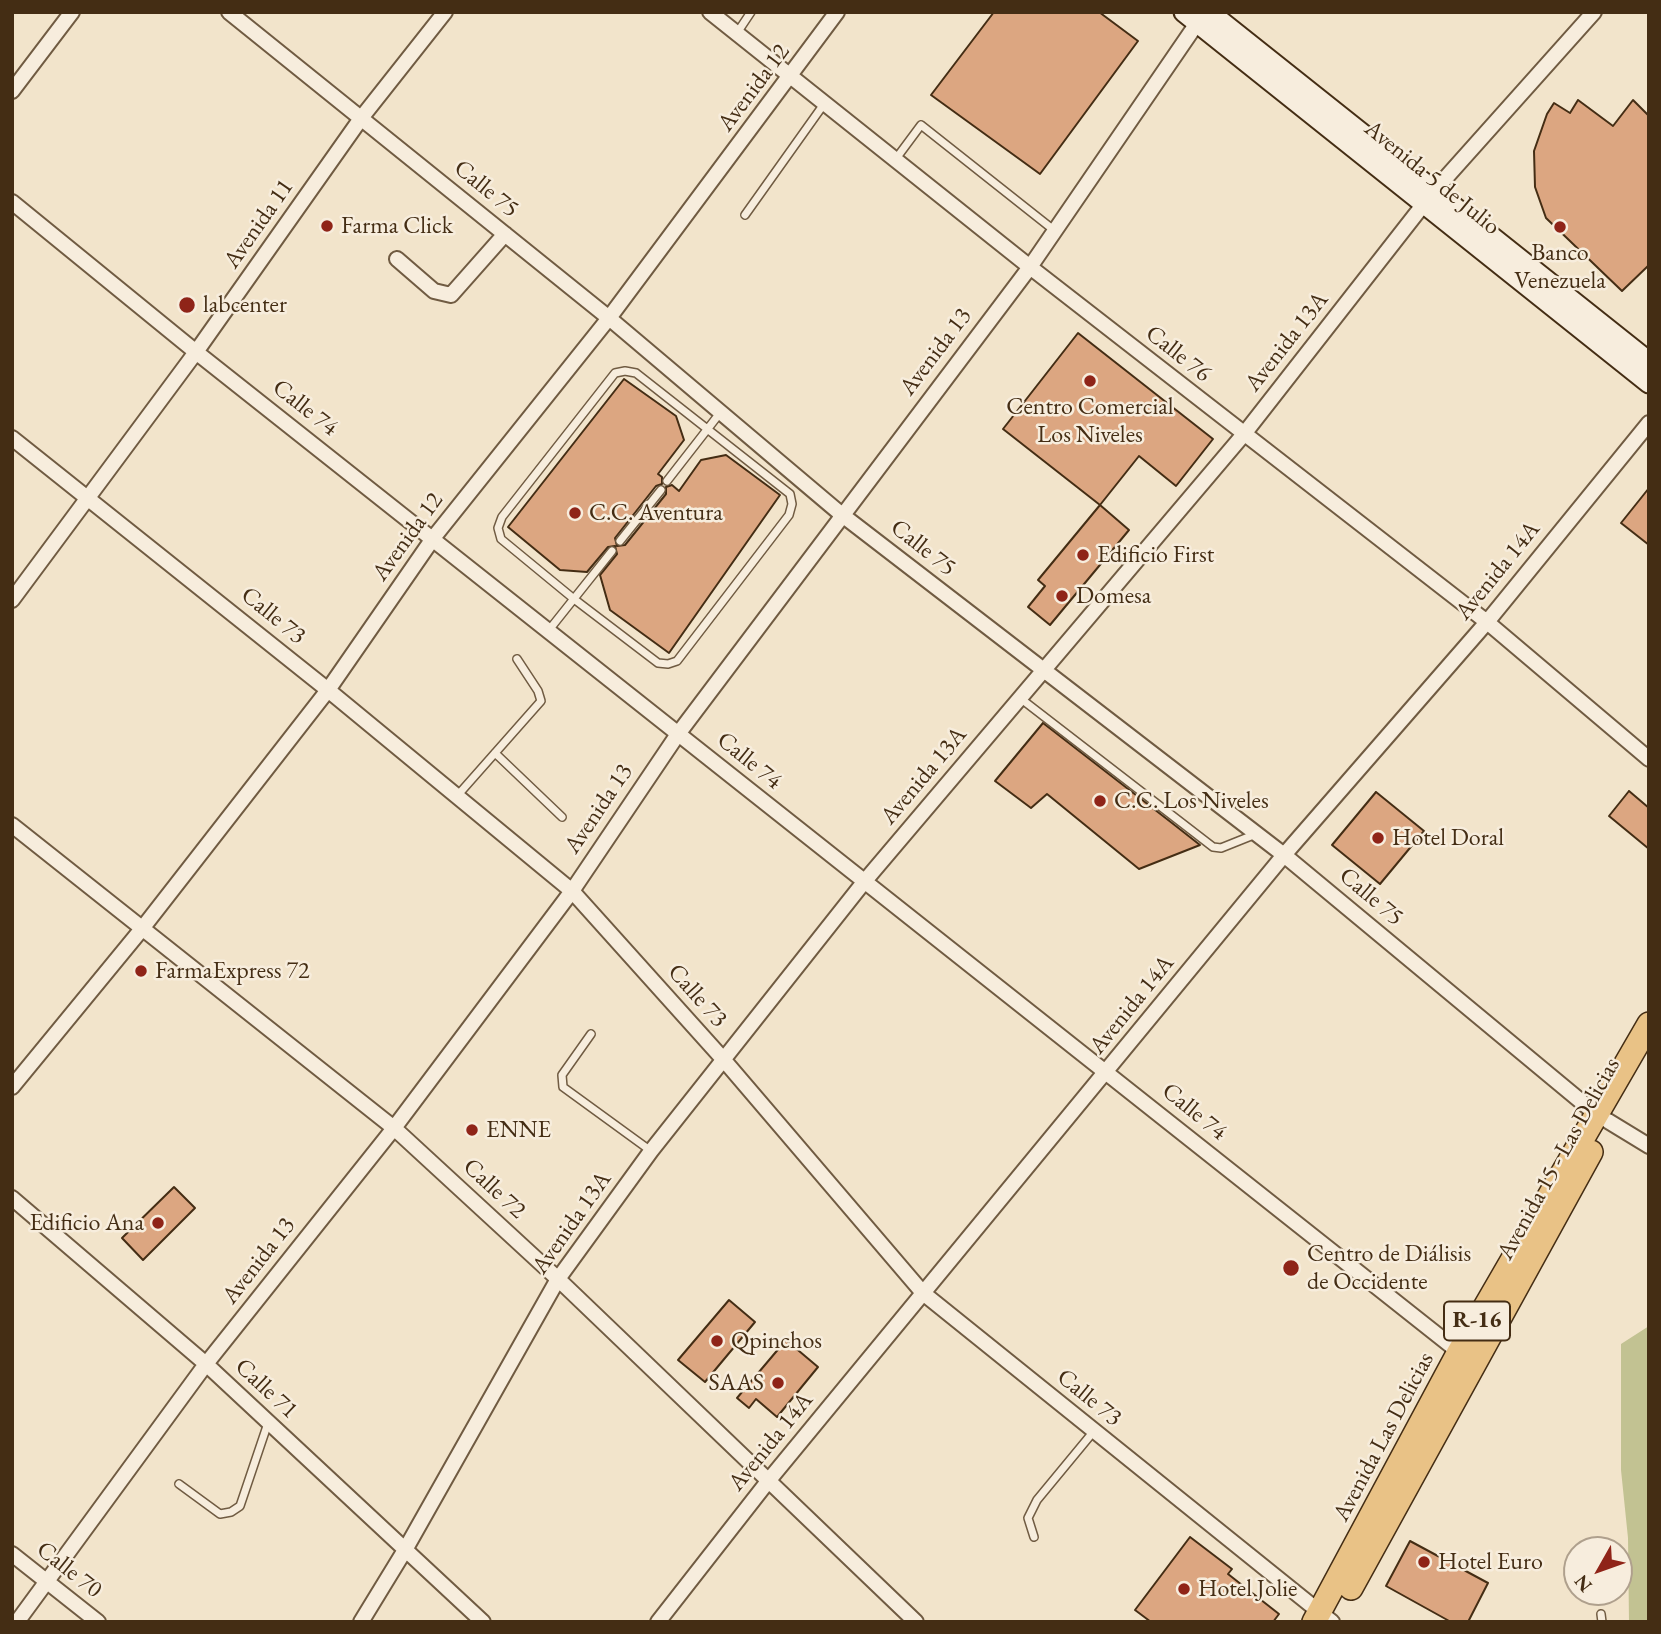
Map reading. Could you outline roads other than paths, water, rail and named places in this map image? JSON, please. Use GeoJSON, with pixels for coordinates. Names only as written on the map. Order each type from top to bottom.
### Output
{"type":"FeatureCollection","features":[{"type":"Feature","properties":{"kind":"main road","name":"Avenida 5 de Julio"},"geometry":{"type":"LineString","coordinates":[[1199,15],[1429,197],[1649,362]]}},
{"type":"Feature","properties":{"kind":"main road","name":"Avenida 5 de Julio"},"geometry":{"type":"LineString","coordinates":[[1429,197],[1649,383]]}},
{"type":"Feature","properties":{"kind":"main road","name":"Avenida Las Delicias"},"geometry":{"type":"LineString","coordinates":[[1324,1619],[1459,1352],[1602,1117],[1649,1024]]}},
{"type":"Feature","properties":{"kind":"main road","name":"Avenida 15 - Las Delicias"},"geometry":{"type":"LineString","coordinates":[[1324,1619],[1602,1117],[1649,1052]]}},
{"type":"Feature","properties":{"kind":"street"},"geometry":{"type":"LineString","coordinates":[[12,91],[72,12]]}},
{"type":"Feature","properties":{"kind":"street","name":"Calle 75"},"geometry":{"type":"LineString","coordinates":[[229,12],[609,318],[841,514],[1257,833],[1602,1117],[1649,1146]]}},
{"type":"Feature","properties":{"kind":"street","name":"Avenida 11"},"geometry":{"type":"LineString","coordinates":[[12,600],[196,352],[362,117],[444,12]]}},
{"type":"Feature","properties":{"kind":"street","name":"Calle 76"},"geometry":{"type":"LineString","coordinates":[[710,12],[1030,267],[1487,622],[1649,759]]}},
{"type":"Feature","properties":{"kind":"street","name":"Avenida 12"},"geometry":{"type":"LineString","coordinates":[[12,1087],[141,930],[328,690],[433,537],[609,318],[792,77],[837,12]]}},
{"type":"Feature","properties":{"kind":"street","name":"Avenida 13A"},"geometry":{"type":"LineString","coordinates":[[361,1622],[405,1550],[558,1279],[651,1151],[864,882],[1244,434],[1429,197],[1594,12]]}},
{"type":"Feature","properties":{"kind":"street","name":"Avenida 13"},"geometry":{"type":"LineString","coordinates":[[17,1622],[206,1364],[394,1128],[572,891],[678,734],[841,514],[1030,267],[1199,15]]}},
{"type":"Feature","properties":{"kind":"street","name":"Calle 74"},"geometry":{"type":"LineString","coordinates":[[12,202],[196,352],[1459,1352]]}},
{"type":"Feature","properties":{"kind":"street"},"geometry":{"type":"LineString","coordinates":[[397,259],[434,291],[451,295],[505,234]]}},
{"type":"Feature","properties":{"kind":"street","name":"Avenida 14A"},"geometry":{"type":"LineString","coordinates":[[658,1622],[769,1480],[1284,855],[1487,622],[1649,423]]}},
{"type":"Feature","properties":{"kind":"street","name":"Calle 73"},"geometry":{"type":"LineString","coordinates":[[12,439],[90,497],[572,891],[723,1059],[923,1293],[1324,1619]]}},
{"type":"Feature","properties":{"kind":"street","name":"Calle 72"},"geometry":{"type":"LineString","coordinates":[[12,825],[394,1128],[558,1279],[916,1622]]}},
{"type":"Feature","properties":{"kind":"street","name":"Calle 71"},"geometry":{"type":"LineString","coordinates":[[12,1198],[206,1364],[482,1622]]}},
{"type":"Feature","properties":{"kind":"street","name":"Calle 70"},"geometry":{"type":"LineString","coordinates":[[12,1554],[98,1622]]}},
{"type":"Feature","properties":{"kind":"lane"},"geometry":{"type":"LineString","coordinates":[[737,34],[751,12]]}},
{"type":"Feature","properties":{"kind":"lane"},"geometry":{"type":"LineString","coordinates":[[745,215],[824,103]]}},
{"type":"Feature","properties":{"kind":"lane"},"geometry":{"type":"LineString","coordinates":[[895,160],[921,125],[1055,231]]}},
{"type":"Feature","properties":{"kind":"lane"},"geometry":{"type":"LineString","coordinates":[[615,373],[636,373],[708,429],[790,494],[792,505],[789,515],[677,661],[658,663],[501,539],[498,528],[502,517],[615,373]]}},
{"type":"Feature","properties":{"kind":"lane"},"geometry":{"type":"LineString","coordinates":[[667,481],[721,412]]}},
{"type":"Feature","properties":{"kind":"lane"},"geometry":{"type":"LineString","coordinates":[[620,541],[661,490]]}},
{"type":"Feature","properties":{"kind":"lane"},"geometry":{"type":"LineString","coordinates":[[549,630],[612,551]]}},
{"type":"Feature","properties":{"kind":"lane"},"geometry":{"type":"LineString","coordinates":[[457,796],[541,701],[538,691],[517,659]]}},
{"type":"Feature","properties":{"kind":"lane"},"geometry":{"type":"LineString","coordinates":[[1020,698],[1213,847],[1221,848],[1257,833]]}},
{"type":"Feature","properties":{"kind":"lane"},"geometry":{"type":"LineString","coordinates":[[495,753],[562,817]]}},
{"type":"Feature","properties":{"kind":"lane"},"geometry":{"type":"LineString","coordinates":[[591,1034],[562,1075],[563,1087],[651,1151]]}},
{"type":"Feature","properties":{"kind":"lane"},"geometry":{"type":"LineString","coordinates":[[179,1484],[220,1514],[231,1513],[240,1506],[268,1422]]}},
{"type":"Feature","properties":{"kind":"lane"},"geometry":{"type":"LineString","coordinates":[[1034,1537],[1028,1518],[1037,1500],[1094,1431]]}},
{"type":"Feature","properties":{"kind":"place","name":"Farma Click"},"geometry":{"type":"Point","coordinates":[327,226]}},
{"type":"Feature","properties":{"kind":"place","name":"Banco Venezuela"},"geometry":{"type":"Point","coordinates":[1560,227]}},
{"type":"Feature","properties":{"kind":"place","name":"labcenter"},"geometry":{"type":"Point","coordinates":[187,305]}},
{"type":"Feature","properties":{"kind":"place","name":"Centro Comercial Los Niveles"},"geometry":{"type":"Point","coordinates":[1090,381]}},
{"type":"Feature","properties":{"kind":"place","name":"C.C. Aventura"},"geometry":{"type":"Point","coordinates":[575,513]}},
{"type":"Feature","properties":{"kind":"place","name":"Edificio First"},"geometry":{"type":"Point","coordinates":[1083,555]}},
{"type":"Feature","properties":{"kind":"place","name":"Domesa"},"geometry":{"type":"Point","coordinates":[1062,596]}},
{"type":"Feature","properties":{"kind":"place","name":"C.C. Los Niveles"},"geometry":{"type":"Point","coordinates":[1100,801]}},
{"type":"Feature","properties":{"kind":"place","name":"Hotel Doral"},"geometry":{"type":"Point","coordinates":[1378,838]}},
{"type":"Feature","properties":{"kind":"place","name":"FarmaExpress 72"},"geometry":{"type":"Point","coordinates":[141,971]}},
{"type":"Feature","properties":{"kind":"place","name":"ENNE"},"geometry":{"type":"Point","coordinates":[472,1130]}},
{"type":"Feature","properties":{"kind":"place","name":"Edificio Ana"},"geometry":{"type":"Point","coordinates":[158,1223]}},
{"type":"Feature","properties":{"kind":"place","name":"Centro de Diálisis de Occidente"},"geometry":{"type":"Point","coordinates":[1291,1268]}},
{"type":"Feature","properties":{"kind":"place","name":"Qpinchos"},"geometry":{"type":"Point","coordinates":[717,1341]}},
{"type":"Feature","properties":{"kind":"place","name":"SAAS"},"geometry":{"type":"Point","coordinates":[778,1383]}},
{"type":"Feature","properties":{"kind":"place","name":"Hotel Euro"},"geometry":{"type":"Point","coordinates":[1424,1562]}},
{"type":"Feature","properties":{"kind":"place","name":"Hotel Jolie"},"geometry":{"type":"Point","coordinates":[1184,1589]}}]}
